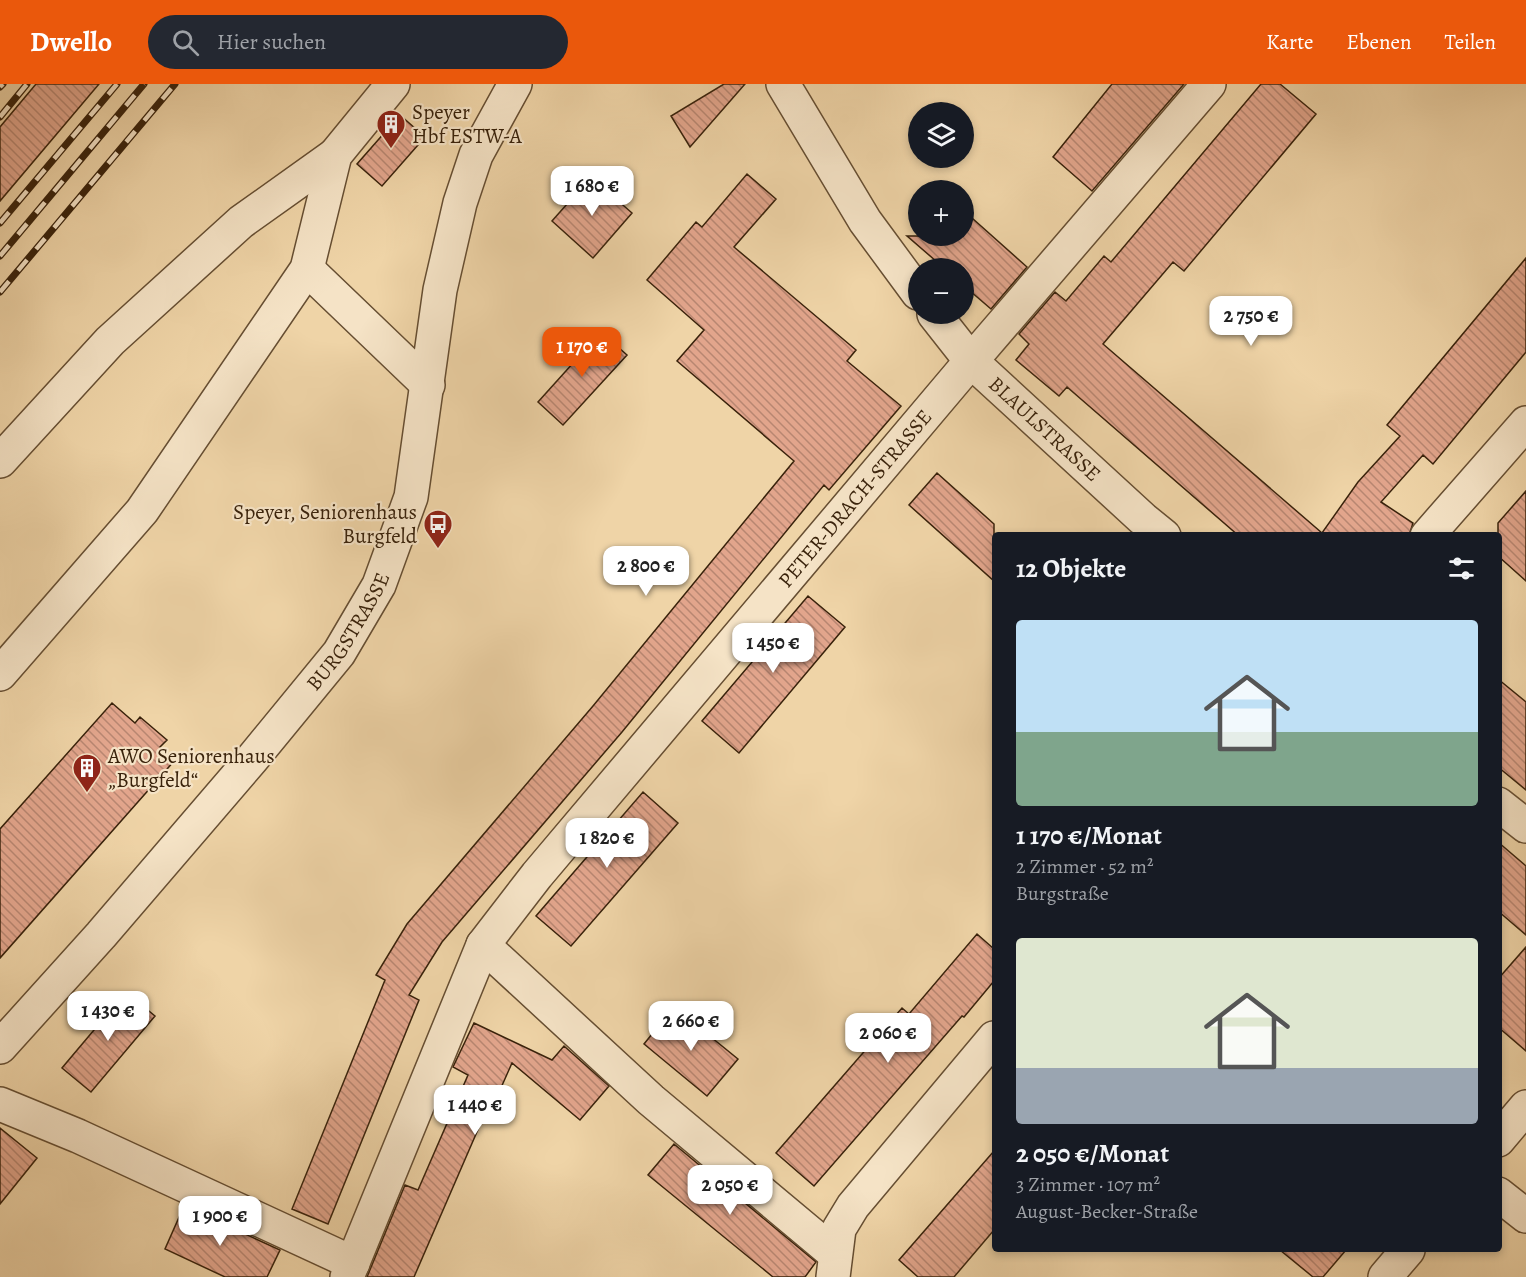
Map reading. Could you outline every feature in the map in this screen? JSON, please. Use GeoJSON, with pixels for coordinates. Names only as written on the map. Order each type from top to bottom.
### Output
{"type":"FeatureCollection","features":[{"type":"Feature","properties":{"kind":"street"},"geometry":{"type":"LineString","coordinates":[[0,461],[110,340],[241,222],[336,155],[393,84]]}},
{"type":"Feature","properties":{"kind":"street","name":"BURGSTRASSE"},"geometry":{"type":"LineString","coordinates":[[0,1047],[108,927],[252,759],[339,653],[379,585],[411,497],[440,290],[460,203],[476,155],[515,84]]}},
{"type":"Feature","properties":{"kind":"street"},"geometry":{"type":"LineString","coordinates":[[783,84],[865,221],[908,279]]}},
{"type":"Feature","properties":{"kind":"street","name":"PETER-DRACH-STRASSE"},"geometry":{"type":"LineString","coordinates":[[350,1270],[483,945],[537,875],[971,361],[1209,84]]}},
{"type":"Feature","properties":{"kind":"street"},"geometry":{"type":"LineString","coordinates":[[0,674],[142,511],[307,269],[336,155]]}},
{"type":"Feature","properties":{"kind":"street"},"geometry":{"type":"LineString","coordinates":[[307,269],[428,385]]}},
{"type":"Feature","properties":{"kind":"street","name":"BLAULSTRASSE"},"geometry":{"type":"LineString","coordinates":[[942,324],[971,361],[1159,532]]}},
{"type":"Feature","properties":{"kind":"street"},"geometry":{"type":"LineString","coordinates":[[1431,532],[1526,423]]}},
{"type":"Feature","properties":{"kind":"street"},"geometry":{"type":"LineString","coordinates":[[1502,807],[1526,826]]}},
{"type":"Feature","properties":{"kind":"street"},"geometry":{"type":"LineString","coordinates":[[483,945],[834,1265]]}},
{"type":"Feature","properties":{"kind":"street"},"geometry":{"type":"LineString","coordinates":[[834,1265],[839,1229],[853,1206],[992,1040]]}},
{"type":"Feature","properties":{"kind":"street"},"geometry":{"type":"LineString","coordinates":[[0,1104],[78,1136],[350,1270]]}},
{"type":"Feature","properties":{"kind":"street"},"geometry":{"type":"LineString","coordinates":[[1502,1135],[1526,1107]]}},
{"type":"Feature","properties":{"kind":"street"},"geometry":{"type":"LineString","coordinates":[[1502,1197],[1526,1216]]}},
{"type":"Feature","properties":{"kind":"street"},"geometry":{"type":"LineString","coordinates":[[1385,1277],[1406,1252]]}},
{"type":"Feature","properties":{"kind":"building"},"geometry":{"type":"Polygon","coordinates":[[[36,84],[99,84],[0,201],[0,127],[36,84]]]}},
{"type":"Feature","properties":{"kind":"building"},"geometry":{"type":"Polygon","coordinates":[[[724,84],[745,84],[690,147],[671,116],[724,84]]]}},
{"type":"Feature","properties":{"kind":"building"},"geometry":{"type":"Polygon","coordinates":[[[1112,84],[1184,84],[1092,191],[1053,157],[1112,84]]]}},
{"type":"Feature","properties":{"kind":"building"},"geometry":{"type":"Polygon","coordinates":[[[1261,84],[1280,84],[1316,114],[1184,271],[1173,262],[1103,344],[1321,532],[1234,532],[1067,387],[1059,396],[1016,360],[1029,344],[1019,334],[1055,292],[1066,301],[1104,256],[1111,262],[1261,84]]]}},
{"type":"Feature","properties":{"kind":"building","name":"Speyer Hbf ESTW-A"},"geometry":{"type":"Polygon","coordinates":[[[400,115],[425,137],[382,186],[357,164],[400,115]]]}},
{"type":"Feature","properties":{"kind":"building"},"geometry":{"type":"Polygon","coordinates":[[[747,174],[776,199],[734,247],[856,350],[847,361],[901,406],[829,490],[824,485],[622,732],[442,942],[409,995],[419,1000],[328,1224],[292,1209],[385,980],[376,975],[407,924],[593,706],[794,461],[677,361],[704,330],[647,280],[696,222],[702,227],[747,174]]]}},
{"type":"Feature","properties":{"kind":"building"},"geometry":{"type":"Polygon","coordinates":[[[591,177],[632,213],[593,258],[552,221],[591,177]]]}},
{"type":"Feature","properties":{"kind":"building"},"geometry":{"type":"Polygon","coordinates":[[[974,220],[1027,267],[991,309],[974,294],[974,258],[932,258],[919,246],[974,246],[974,220]]]}},
{"type":"Feature","properties":{"kind":"building"},"geometry":{"type":"Polygon","coordinates":[[[1526,258],[1526,352],[1433,464],[1423,455],[1381,502],[1413,523],[1410,532],[1323,532],[1358,482],[1400,436],[1387,425],[1526,258]]]}},
{"type":"Feature","properties":{"kind":"building"},"geometry":{"type":"Polygon","coordinates":[[[601,332],[627,355],[563,425],[538,402],[601,332]]]}},
{"type":"Feature","properties":{"kind":"building"},"geometry":{"type":"Polygon","coordinates":[[[937,473],[994,524],[992,579],[909,505],[937,473]]]}},
{"type":"Feature","properties":{"kind":"building"},"geometry":{"type":"Polygon","coordinates":[[[1526,491],[1526,581],[1502,560],[1502,532],[1498,532],[1498,523],[1526,491]]]}},
{"type":"Feature","properties":{"kind":"building"},"geometry":{"type":"Polygon","coordinates":[[[808,596],[845,627],[739,753],[702,721],[808,596]]]}},
{"type":"Feature","properties":{"kind":"building"},"geometry":{"type":"Polygon","coordinates":[[[1502,682],[1526,702],[1526,790],[1502,770],[1502,682]]]}},
{"type":"Feature","properties":{"kind":"building","name":"AWO Seniorenhaus „Burgfeld“"},"geometry":{"type":"Polygon","coordinates":[[[112,703],[135,723],[140,717],[167,740],[160,747],[175,760],[0,958],[0,829],[112,703]]]}},
{"type":"Feature","properties":{"kind":"building"},"geometry":{"type":"Polygon","coordinates":[[[643,792],[678,823],[571,946],[536,916],[643,792]]]}},
{"type":"Feature","properties":{"kind":"building"},"geometry":{"type":"Polygon","coordinates":[[[1502,845],[1526,866],[1526,935],[1502,914],[1502,845]]]}},
{"type":"Feature","properties":{"kind":"building"},"geometry":{"type":"Polygon","coordinates":[[[977,934],[992,947],[992,983],[814,1186],[776,1153],[902,1008],[909,1014],[977,934]]]}},
{"type":"Feature","properties":{"kind":"building"},"geometry":{"type":"Polygon","coordinates":[[[1526,947],[1526,1051],[1502,1030],[1502,974],[1526,947]]]}},
{"type":"Feature","properties":{"kind":"building"},"geometry":{"type":"Polygon","coordinates":[[[126,992],[155,1016],[91,1092],[62,1068],[126,992]]]}},
{"type":"Feature","properties":{"kind":"building"},"geometry":{"type":"Polygon","coordinates":[[[674,1007],[738,1059],[707,1096],[644,1044],[674,1007]]]}},
{"type":"Feature","properties":{"kind":"building"},"geometry":{"type":"Polygon","coordinates":[[[474,1023],[552,1060],[564,1046],[609,1086],[580,1120],[512,1063],[500,1090],[496,1088],[414,1277],[367,1277],[405,1185],[418,1190],[468,1075],[453,1067],[474,1023]]]}},
{"type":"Feature","properties":{"kind":"building"},"geometry":{"type":"Polygon","coordinates":[[[0,1128],[37,1158],[0,1204],[0,1128]]]}},
{"type":"Feature","properties":{"kind":"building"},"geometry":{"type":"Polygon","coordinates":[[[674,1144],[816,1262],[805,1277],[773,1277],[648,1175],[674,1144]]]}},
{"type":"Feature","properties":{"kind":"building"},"geometry":{"type":"Polygon","coordinates":[[[992,1153],[992,1232],[954,1277],[918,1277],[899,1260],[992,1153]]]}},
{"type":"Feature","properties":{"kind":"building"},"geometry":{"type":"Polygon","coordinates":[[[184,1206],[280,1250],[267,1277],[225,1277],[165,1249],[184,1206]]]}},
{"type":"Feature","properties":{"kind":"building"},"geometry":{"type":"Polygon","coordinates":[[[1282,1252],[1344,1252],[1323,1277],[1313,1277],[1282,1252]]]}},
{"type":"Feature","properties":{"kind":"railway"},"geometry":{"type":"LineString","coordinates":[[0,87],[3,84]]}},
{"type":"Feature","properties":{"kind":"railway"},"geometry":{"type":"LineString","coordinates":[[0,117],[27,84]]}},
{"type":"Feature","properties":{"kind":"railway"},"geometry":{"type":"LineString","coordinates":[[0,223],[117,84]]}},
{"type":"Feature","properties":{"kind":"railway"},"geometry":{"type":"LineString","coordinates":[[0,256],[144,84]]}},
{"type":"Feature","properties":{"kind":"railway"},"geometry":{"type":"LineString","coordinates":[[0,292],[175,84]]}},
{"type":"Feature","properties":{"kind":"place","name":"Speyer Hbf ESTW-A"},"geometry":{"type":"Point","coordinates":[391,150]}},
{"type":"Feature","properties":{"kind":"place","name":"Speyer, Seniorenhaus Burgfeld"},"geometry":{"type":"Point","coordinates":[438,550]}},
{"type":"Feature","properties":{"kind":"place","name":"AWO Seniorenhaus „Burgfeld“"},"geometry":{"type":"Point","coordinates":[87,794]}}]}
